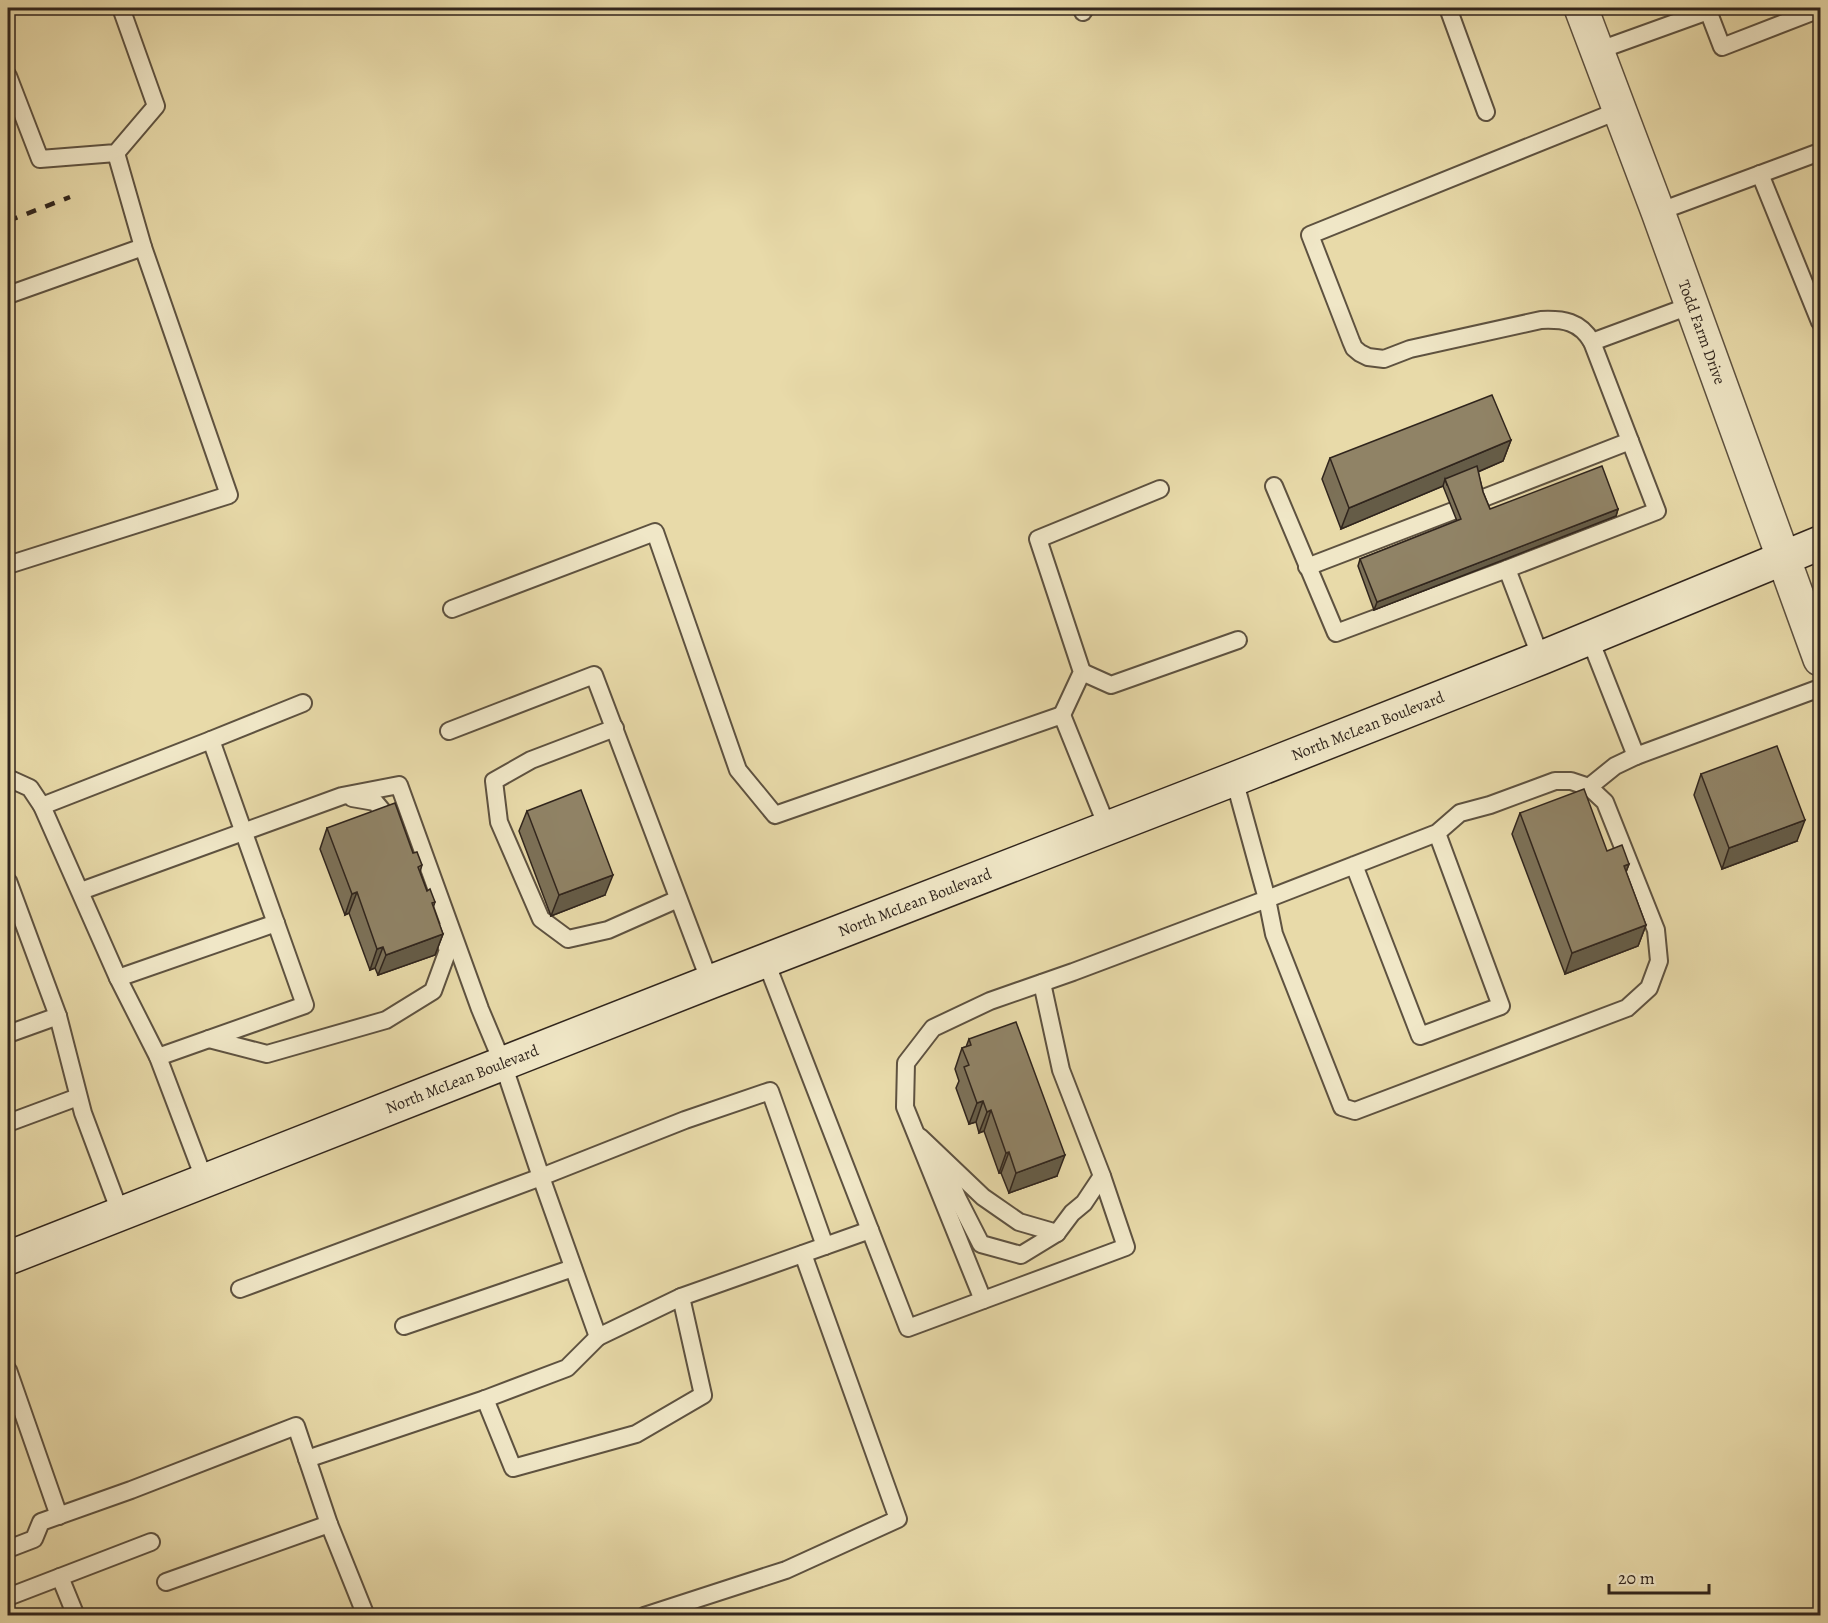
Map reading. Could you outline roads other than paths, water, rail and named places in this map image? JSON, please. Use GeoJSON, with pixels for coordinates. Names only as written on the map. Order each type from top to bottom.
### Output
{"type":"FeatureCollection","features":[{"type":"Feature","properties":{"kind":"main road","name":"Todd Farm Drive"},"geometry":{"type":"LineString","coordinates":[[1581,8],[1821,659]]}},
{"type":"Feature","properties":{"kind":"main road","name":"North McLean Boulevard"},"geometry":{"type":"LineString","coordinates":[[8,1258],[120,1212],[1108,829],[1541,658],[1821,543]]}},
{"type":"Feature","properties":{"kind":"lane"},"geometry":{"type":"LineString","coordinates":[[8,76],[40,159],[116,153],[156,106],[121,8]]}},
{"type":"Feature","properties":{"kind":"lane"},"geometry":{"type":"LineString","coordinates":[[1448,8],[1486,112]]}},
{"type":"Feature","properties":{"kind":"lane"},"geometry":{"type":"LineString","coordinates":[[1597,51],[1707,9],[1722,47],[1821,9]]}},
{"type":"Feature","properties":{"kind":"lane"},"geometry":{"type":"LineString","coordinates":[[1274,486],[1336,633],[1657,511],[1592,342],[1583,329],[1555,319],[1540,320],[1410,349],[1384,359],[1368,357],[1354,348],[1350,341],[1310,235],[1620,110]]}},
{"type":"Feature","properties":{"kind":"lane"},"geometry":{"type":"LineString","coordinates":[[8,565],[229,495],[143,247],[116,153]]}},
{"type":"Feature","properties":{"kind":"lane"},"geometry":{"type":"LineString","coordinates":[[1658,212],[1817,153]]}},
{"type":"Feature","properties":{"kind":"lane"},"geometry":{"type":"LineString","coordinates":[[1760,174],[1821,322]]}},
{"type":"Feature","properties":{"kind":"lane"},"geometry":{"type":"LineString","coordinates":[[8,295],[143,247]]}},
{"type":"Feature","properties":{"kind":"lane"},"geometry":{"type":"LineString","coordinates":[[1592,342],[1692,304]]}},
{"type":"Feature","properties":{"kind":"lane"},"geometry":{"type":"LineString","coordinates":[[1481,499],[1630,441]]}},
{"type":"Feature","properties":{"kind":"lane"},"geometry":{"type":"LineString","coordinates":[[452,609],[655,532],[738,770],[775,815],[1062,715],[1082,672],[1038,539],[1160,489]]}},
{"type":"Feature","properties":{"kind":"lane"},"geometry":{"type":"LineString","coordinates":[[1307,567],[1453,511]]}},
{"type":"Feature","properties":{"kind":"lane"},"geometry":{"type":"LineString","coordinates":[[1507,569],[1541,658]]}},
{"type":"Feature","properties":{"kind":"lane"},"geometry":{"type":"LineString","coordinates":[[1589,638],[1636,756]]}},
{"type":"Feature","properties":{"kind":"lane"},"geometry":{"type":"LineString","coordinates":[[1082,672],[1111,685],[1238,640]]}},
{"type":"Feature","properties":{"kind":"lane"},"geometry":{"type":"LineString","coordinates":[[449,731],[594,675],[710,982]]}},
{"type":"Feature","properties":{"kind":"lane"},"geometry":{"type":"LineString","coordinates":[[1589,787],[1615,766],[1636,756],[1821,688]]}},
{"type":"Feature","properties":{"kind":"lane"},"geometry":{"type":"LineString","coordinates":[[42,806],[303,702]]}},
{"type":"Feature","properties":{"kind":"lane"},"geometry":{"type":"LineString","coordinates":[[1062,715],[1108,829]]}},
{"type":"Feature","properties":{"kind":"lane"},"geometry":{"type":"LineString","coordinates":[[615,728],[531,760],[494,782],[499,822],[541,920],[568,939],[608,930],[678,899]]}},
{"type":"Feature","properties":{"kind":"lane"},"geometry":{"type":"LineString","coordinates":[[158,1057],[305,1005],[211,740]]}},
{"type":"Feature","properties":{"kind":"lane"},"geometry":{"type":"LineString","coordinates":[[8,778],[30,788],[42,806],[118,978],[158,1057],[205,1180]]}},
{"type":"Feature","properties":{"kind":"lane"},"geometry":{"type":"LineString","coordinates":[[983,1300],[905,1107],[906,1063],[933,1028],[990,1001],[1073,972],[1267,898],[1354,865],[1437,833],[1460,813],[1490,805],[1555,781],[1571,781],[1589,787],[1605,802],[1656,930],[1659,961],[1649,988],[1628,1008],[1355,1111],[1342,1107],[1274,934],[1267,898],[1234,779]]}},
{"type":"Feature","properties":{"kind":"lane"},"geometry":{"type":"LineString","coordinates":[[81,891],[342,796],[399,785],[480,1009],[504,1064],[541,1177],[598,1337]]}},
{"type":"Feature","properties":{"kind":"lane"},"geometry":{"type":"LineString","coordinates":[[209,1039],[267,1054],[386,1020],[434,991],[448,950],[403,835],[375,802],[342,796]]}},
{"type":"Feature","properties":{"kind":"lane"},"geometry":{"type":"LineString","coordinates":[[1354,865],[1419,1036],[1501,1006],[1437,833]]}},
{"type":"Feature","properties":{"kind":"lane"},"geometry":{"type":"LineString","coordinates":[[8,881],[58,1016],[78,1097],[120,1212]]}},
{"type":"Feature","properties":{"kind":"lane"},"geometry":{"type":"LineString","coordinates":[[118,978],[276,923]]}},
{"type":"Feature","properties":{"kind":"lane"},"geometry":{"type":"LineString","coordinates":[[766,962],[908,1328],[1126,1247],[1102,1176],[1061,1070],[1042,983]]}},
{"type":"Feature","properties":{"kind":"lane"},"geometry":{"type":"LineString","coordinates":[[8,1034],[58,1016]]}},
{"type":"Feature","properties":{"kind":"lane"},"geometry":{"type":"LineString","coordinates":[[240,1289],[541,1177],[685,1120],[770,1091],[825,1246]]}},
{"type":"Feature","properties":{"kind":"lane"},"geometry":{"type":"LineString","coordinates":[[8,1123],[78,1097]]}},
{"type":"Feature","properties":{"kind":"lane"},"geometry":{"type":"LineString","coordinates":[[915,1132],[983,1197],[1019,1222],[1057,1233]]}},
{"type":"Feature","properties":{"kind":"lane"},"geometry":{"type":"LineString","coordinates":[[939,1155],[981,1244],[1021,1255],[1057,1233],[1072,1213],[1084,1203],[1102,1176]]}},
{"type":"Feature","properties":{"kind":"lane"},"geometry":{"type":"LineString","coordinates":[[308,1459],[485,1399],[567,1368],[598,1337],[681,1297],[870,1230]]}},
{"type":"Feature","properties":{"kind":"lane"},"geometry":{"type":"LineString","coordinates":[[644,1616],[786,1570],[898,1519],[803,1254]]}},
{"type":"Feature","properties":{"kind":"lane"},"geometry":{"type":"LineString","coordinates":[[404,1326],[573,1268]]}},
{"type":"Feature","properties":{"kind":"lane"},"geometry":{"type":"LineString","coordinates":[[485,1399],[513,1468],[636,1434],[703,1395],[681,1297]]}},
{"type":"Feature","properties":{"kind":"lane"},"geometry":{"type":"LineString","coordinates":[[8,1370],[59,1516]]}},
{"type":"Feature","properties":{"kind":"lane"},"geometry":{"type":"LineString","coordinates":[[8,1549],[34,1539],[41,1522],[296,1426],[329,1524],[366,1616]]}},
{"type":"Feature","properties":{"kind":"lane"},"geometry":{"type":"LineString","coordinates":[[166,1582],[329,1524]]}},
{"type":"Feature","properties":{"kind":"lane"},"geometry":{"type":"LineString","coordinates":[[8,1597],[151,1542]]}},
{"type":"Feature","properties":{"kind":"lane"},"geometry":{"type":"LineString","coordinates":[[60,1577],[76,1616]]}},
{"type":"Feature","properties":{"kind":"railway"},"geometry":{"type":"LineString","coordinates":[[8,221],[70,197]]}}]}
